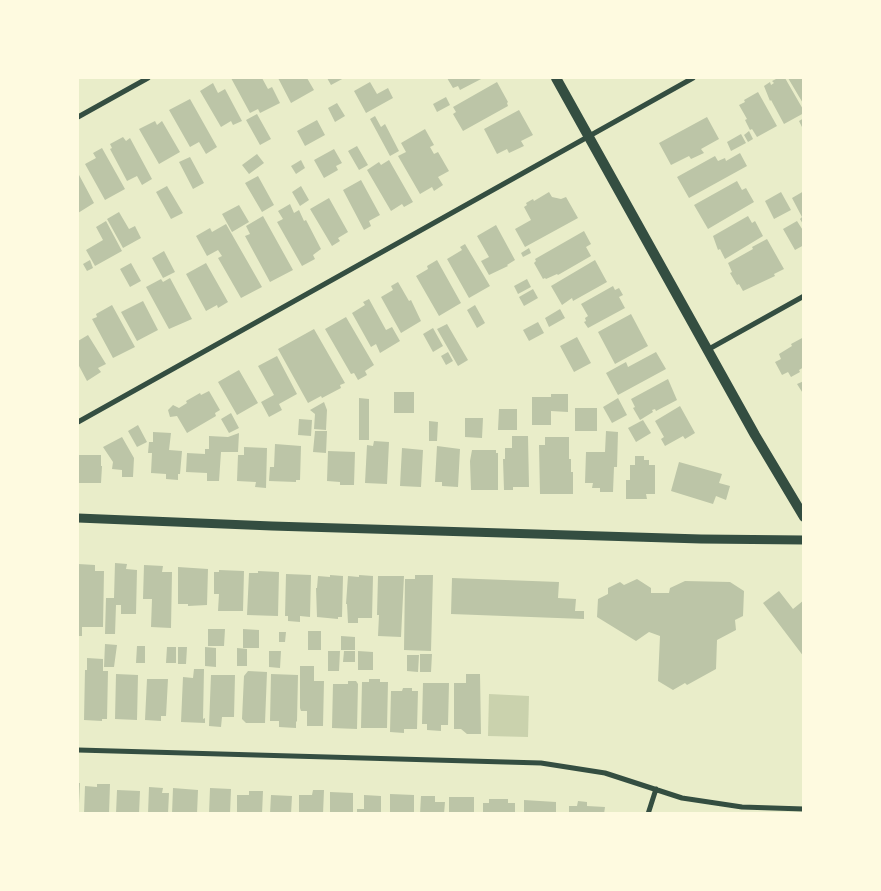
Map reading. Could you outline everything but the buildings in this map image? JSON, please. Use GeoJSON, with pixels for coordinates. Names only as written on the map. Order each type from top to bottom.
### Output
{"type":"FeatureCollection","features":[{"type":"Feature","properties":{"kind":"main road"},"geometry":{"type":"LineString","coordinates":[[556,78],[755,435],[804,517]]}},
{"type":"Feature","properties":{"kind":"street"},"geometry":{"type":"LineString","coordinates":[[78,117],[148,78]]}},
{"type":"Feature","properties":{"kind":"street"},"geometry":{"type":"LineString","coordinates":[[78,422],[693,78]]}},
{"type":"Feature","properties":{"kind":"street"},"geometry":{"type":"LineString","coordinates":[[708,350],[804,296]]}},
{"type":"Feature","properties":{"kind":"street"},"geometry":{"type":"LineString","coordinates":[[78,518],[301,527],[701,539],[804,540]]}},
{"type":"Feature","properties":{"kind":"street"},"geometry":{"type":"LineString","coordinates":[[78,750],[541,763],[605,773],[682,798],[742,807],[804,808]]}},
{"type":"Feature","properties":{"kind":"street"},"geometry":{"type":"LineString","coordinates":[[648,814],[656,789]]}},
{"type":"Feature","properties":{"kind":"green space"},"geometry":{"type":"Polygon","coordinates":[[[489,694],[529,696],[528,737],[488,736],[489,694]]]}}]}
